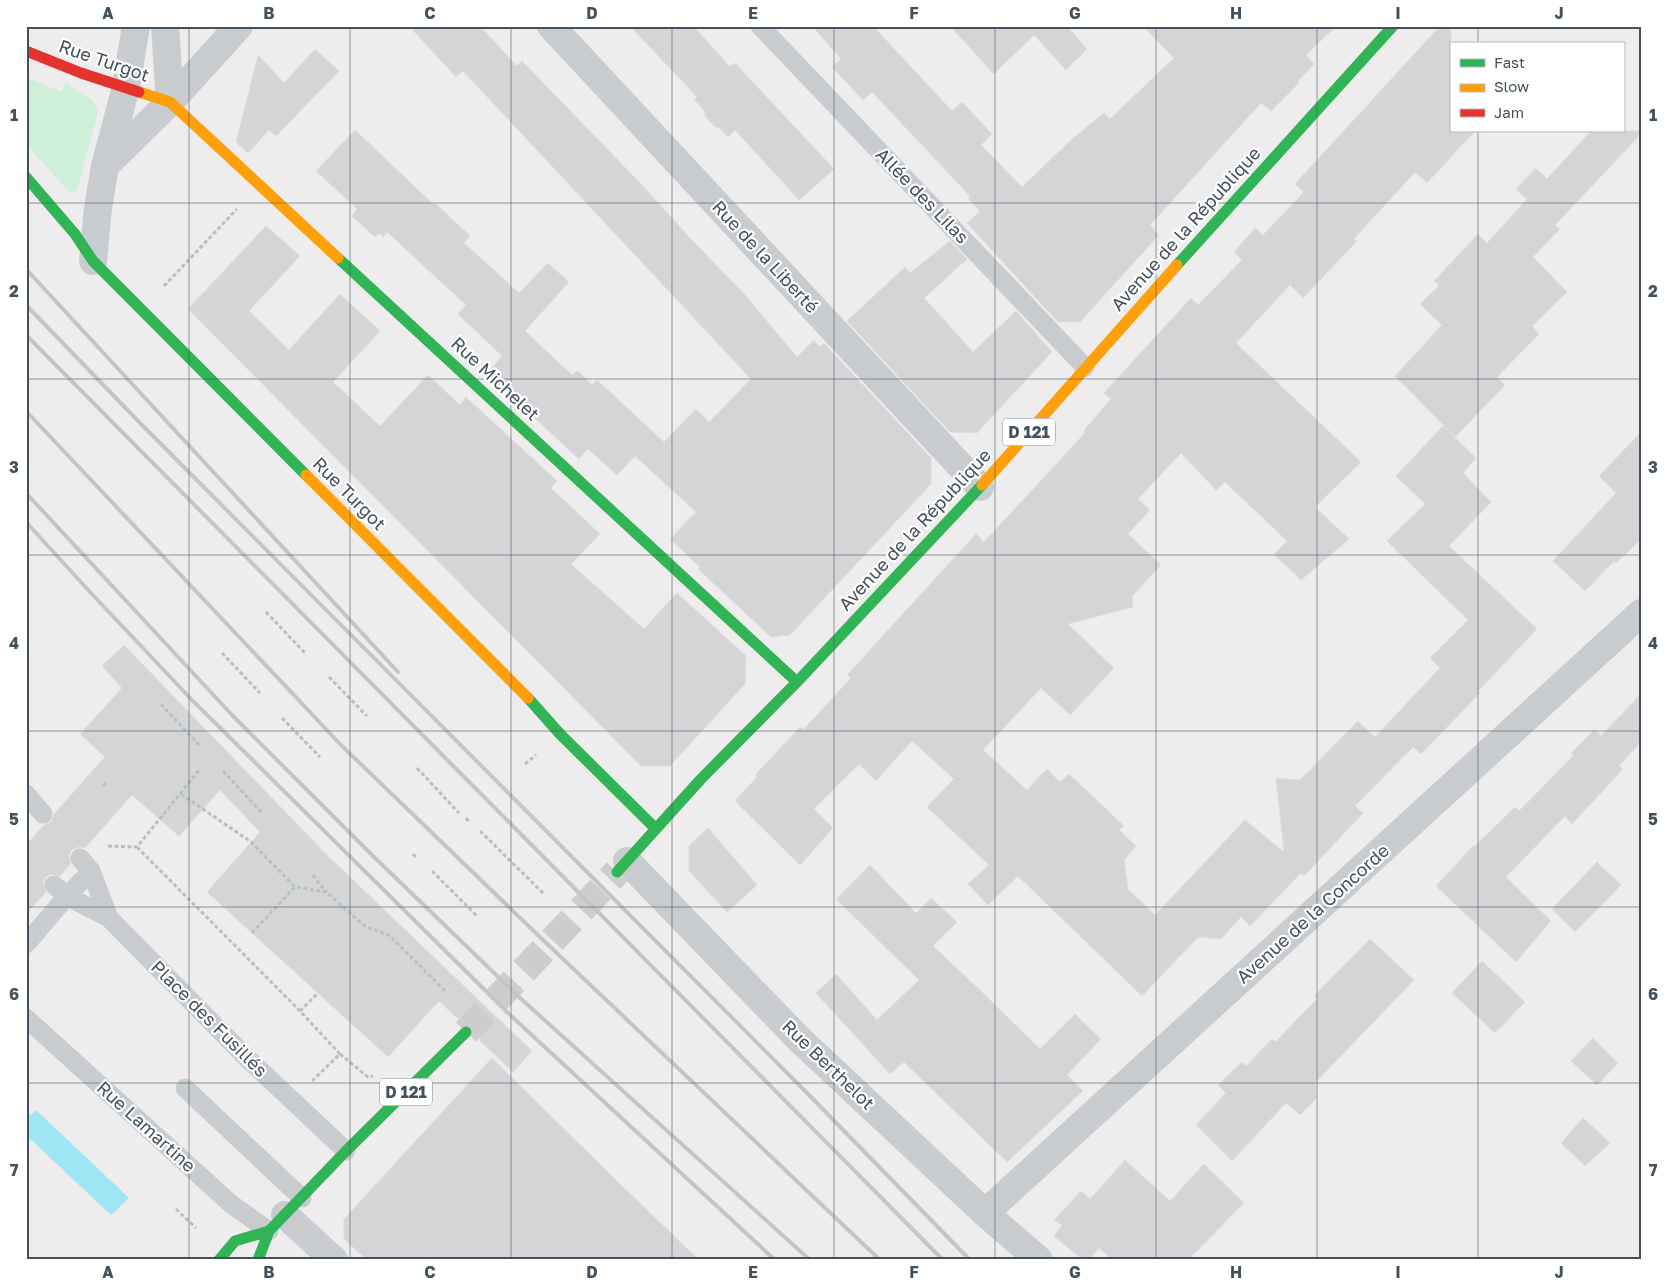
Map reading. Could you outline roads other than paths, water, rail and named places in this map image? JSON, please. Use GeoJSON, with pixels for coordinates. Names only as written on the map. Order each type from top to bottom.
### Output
{"type":"FeatureCollection","features":[{"type":"Feature","properties":{"kind":"street"},"geometry":{"type":"LineString","coordinates":[[94,261],[98,208],[105,166],[126,87],[136,26]]}},
{"type":"Feature","properties":{"kind":"street"},"geometry":{"type":"LineString","coordinates":[[165,26],[170,102]]}},
{"type":"Feature","properties":{"kind":"street"},"geometry":{"type":"LineString","coordinates":[[105,166],[170,102],[239,26]]}},
{"type":"Feature","properties":{"kind":"street","name":"Rue de la Liberté"},"geometry":{"type":"LineString","coordinates":[[551,26],[980,487]]}},
{"type":"Feature","properties":{"kind":"street","name":"Avenue de la République"},"geometry":{"type":"LineString","coordinates":[[622,867],[701,779],[797,682],[980,487],[1085,367],[1393,26]]}},
{"type":"Feature","properties":{"kind":"street","name":"Rue Turgot"},"geometry":{"type":"LineString","coordinates":[[26,51],[81,73],[170,102]]}},
{"type":"Feature","properties":{"kind":"street","name":"Rue Michelet"},"geometry":{"type":"LineString","coordinates":[[170,102],[797,682]]}},
{"type":"Feature","properties":{"kind":"street","name":"Rue Turgot"},"geometry":{"type":"LineString","coordinates":[[26,177],[75,234],[94,261],[142,311],[655,828]]}},
{"type":"Feature","properties":{"kind":"street","name":"Avenue de la Concorde"},"geometry":{"type":"LineString","coordinates":[[985,1213],[1641,614]]}},
{"type":"Feature","properties":{"kind":"street","name":"Rue Berthelot"},"geometry":{"type":"LineString","coordinates":[[622,867],[799,1038],[985,1213],[1039,1260]]}},
{"type":"Feature","properties":{"kind":"street","name":"D 121"},"geometry":{"type":"LineString","coordinates":[[258,1260],[285,1215],[346,1151],[466,1032]]}},
{"type":"Feature","properties":{"kind":"street"},"geometry":{"type":"LineString","coordinates":[[219,1260],[235,1241],[285,1215],[334,1260]]}},
{"type":"Feature","properties":{"kind":"lane","name":"Allée des Lilas"},"geometry":{"type":"LineString","coordinates":[[760,26],[1085,367]]}},
{"type":"Feature","properties":{"kind":"lane"},"geometry":{"type":"LineString","coordinates":[[26,794],[43,814]]}},
{"type":"Feature","properties":{"kind":"lane"},"geometry":{"type":"LineString","coordinates":[[26,944],[60,891],[85,865],[109,918]]}},
{"type":"Feature","properties":{"kind":"lane","name":"Place des Fusillés"},"geometry":{"type":"LineString","coordinates":[[60,891],[109,918],[246,1057],[346,1151]]}},
{"type":"Feature","properties":{"kind":"lane","name":"Rue Lamartine"},"geometry":{"type":"LineString","coordinates":[[26,1018],[231,1204],[285,1215]]}},
{"type":"Feature","properties":{"kind":"lane"},"geometry":{"type":"LineString","coordinates":[[185,1088],[285,1215]]}},
{"type":"Feature","properties":{"kind":"water"},"geometry":{"type":"Polygon","coordinates":[[[36,1110],[129,1198],[111,1215],[26,1135],[26,1119],[36,1110]]]}},
{"type":"Feature","properties":{"kind":"tunnel"},"geometry":{"type":"LineString","coordinates":[[466,1032],[617,872]]}},
{"type":"Feature","properties":{"kind":"railway"},"geometry":{"type":"LineString","coordinates":[[26,269],[398,672]]}},
{"type":"Feature","properties":{"kind":"railway"},"geometry":{"type":"LineString","coordinates":[[26,305],[142,425],[811,1097],[970,1260]]}},
{"type":"Feature","properties":{"kind":"railway"},"geometry":{"type":"LineString","coordinates":[[26,335],[943,1260]]}},
{"type":"Feature","properties":{"kind":"railway"},"geometry":{"type":"LineString","coordinates":[[26,411],[341,745],[880,1260]]}},
{"type":"Feature","properties":{"kind":"railway"},"geometry":{"type":"LineString","coordinates":[[26,493],[232,715],[374,857],[519,997],[810,1260]]}},
{"type":"Feature","properties":{"kind":"railway"},"geometry":{"type":"LineString","coordinates":[[26,522],[192,700],[508,1013],[775,1260]]}}]}
